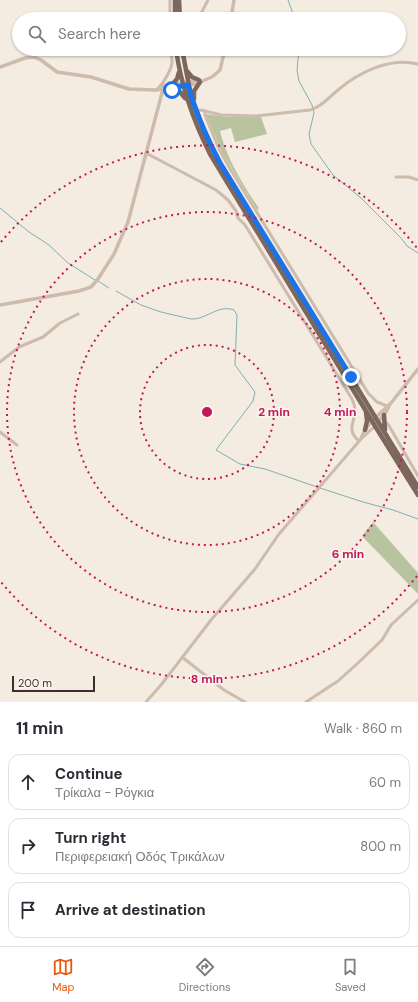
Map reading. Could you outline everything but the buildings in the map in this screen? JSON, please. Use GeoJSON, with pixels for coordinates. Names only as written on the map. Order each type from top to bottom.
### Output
{"type":"FeatureCollection","features":[{"type":"Feature","properties":{"kind":"main road"},"geometry":{"type":"LineString","coordinates":[[175,0],[175,12]]}},
{"type":"Feature","properties":{"kind":"main road"},"geometry":{"type":"LineString","coordinates":[[179,0],[180,12]]}},
{"type":"Feature","properties":{"kind":"main road"},"geometry":{"type":"LineString","coordinates":[[177,56],[179,69],[185,84],[209,141],[224,171],[379,420],[418,487]]}},
{"type":"Feature","properties":{"kind":"main road"},"geometry":{"type":"LineString","coordinates":[[183,56],[187,101]]}},
{"type":"Feature","properties":{"kind":"main road"},"geometry":{"type":"LineString","coordinates":[[185,68],[199,81],[194,91],[196,110]]}},
{"type":"Feature","properties":{"kind":"main road"},"geometry":{"type":"LineString","coordinates":[[167,88],[177,79],[179,69]]}},
{"type":"Feature","properties":{"kind":"main road"},"geometry":{"type":"LineString","coordinates":[[167,88],[180,92],[187,101],[205,142],[220,171],[366,410],[373,424],[418,495]]}},
{"type":"Feature","properties":{"kind":"main road"},"geometry":{"type":"LineString","coordinates":[[365,430],[367,421],[366,410]]}},
{"type":"Feature","properties":{"kind":"main road"},"geometry":{"type":"LineString","coordinates":[[379,420],[384,415]]}},
{"type":"Feature","properties":{"kind":"street"},"geometry":{"type":"LineString","coordinates":[[170,0],[170,12]]}},
{"type":"Feature","properties":{"kind":"street"},"geometry":{"type":"LineString","coordinates":[[202,12],[208,0]]}},
{"type":"Feature","properties":{"kind":"street"},"geometry":{"type":"LineString","coordinates":[[232,12],[234,0]]}},
{"type":"Feature","properties":{"kind":"street"},"geometry":{"type":"LineString","coordinates":[[155,90],[163,83],[172,65],[171,56]]}},
{"type":"Feature","properties":{"kind":"street"},"geometry":{"type":"LineString","coordinates":[[0,67],[25,58],[34,57],[41,60],[57,72],[91,77],[130,89],[155,90],[205,80],[217,73],[221,66],[223,56]]}},
{"type":"Feature","properties":{"kind":"street"},"geometry":{"type":"LineString","coordinates":[[196,110],[222,115],[256,116],[310,110],[316,108],[343,85],[366,72],[395,63],[418,64]]}},
{"type":"Feature","properties":{"kind":"street"},"geometry":{"type":"LineString","coordinates":[[163,83],[167,88]]}},
{"type":"Feature","properties":{"kind":"street"},"geometry":{"type":"LineString","coordinates":[[0,305],[79,291],[89,287],[100,276],[114,254],[127,225],[146,153],[167,88]]}},
{"type":"Feature","properties":{"kind":"street"},"geometry":{"type":"LineString","coordinates":[[205,112],[205,116],[215,139],[229,167],[316,310],[368,393],[377,402],[387,406]]}},
{"type":"Feature","properties":{"kind":"street"},"geometry":{"type":"LineString","coordinates":[[146,153],[216,190],[234,207],[237,216],[250,233],[352,399],[356,408],[351,428],[354,435],[360,440]]}},
{"type":"Feature","properties":{"kind":"street"},"geometry":{"type":"LineString","coordinates":[[396,177],[409,176],[418,180]]}},
{"type":"Feature","properties":{"kind":"street"},"geometry":{"type":"LineString","coordinates":[[0,362],[19,347],[43,337],[60,322],[78,314]]}},
{"type":"Feature","properties":{"kind":"street"},"geometry":{"type":"LineString","coordinates":[[360,440],[365,430],[379,420],[387,406],[418,369]]}},
{"type":"Feature","properties":{"kind":"street"},"geometry":{"type":"LineString","coordinates":[[384,415],[390,403]]}},
{"type":"Feature","properties":{"kind":"street"},"geometry":{"type":"LineString","coordinates":[[379,420],[388,424],[418,476]]}},
{"type":"Feature","properties":{"kind":"street"},"geometry":{"type":"LineString","coordinates":[[146,702],[255,569],[279,534],[373,424]]}},
{"type":"Feature","properties":{"kind":"street"},"geometry":{"type":"LineString","coordinates":[[0,432],[17,445]]}},
{"type":"Feature","properties":{"kind":"street"},"geometry":{"type":"LineString","coordinates":[[306,702],[338,681],[358,663],[381,642],[392,625],[418,600]]}},
{"type":"Feature","properties":{"kind":"street"},"geometry":{"type":"LineString","coordinates":[[182,657],[224,690],[245,702]]}},
{"type":"Feature","properties":{"kind":"green space"},"geometry":{"type":"Polygon","coordinates":[[[206,114],[227,117],[261,117],[267,134],[235,142],[231,128],[220,131],[231,161],[247,191],[259,208],[257,210],[222,152],[206,114]]]}},
{"type":"Feature","properties":{"kind":"green space"},"geometry":{"type":"Polygon","coordinates":[[[373,522],[418,573],[418,594],[362,536],[373,522]]]}},
{"type":"Feature","properties":{"kind":"waterway"},"geometry":{"type":"LineString","coordinates":[[288,0],[292,12]]}},
{"type":"Feature","properties":{"kind":"waterway"},"geometry":{"type":"LineString","coordinates":[[298,56],[297,70],[299,81],[312,105],[314,113],[309,134],[311,144],[333,175],[361,198],[401,238],[407,246],[418,253]]}},
{"type":"Feature","properties":{"kind":"waterway"},"geometry":{"type":"LineString","coordinates":[[0,208],[29,232],[49,245],[68,263],[95,280]]}},
{"type":"Feature","properties":{"kind":"waterway"},"geometry":{"type":"LineString","coordinates":[[98,281],[109,288]]}},
{"type":"Feature","properties":{"kind":"waterway"},"geometry":{"type":"LineString","coordinates":[[116,291],[141,305],[161,312],[191,319],[202,317],[217,310],[234,310],[237,315],[235,365],[255,392],[253,401],[216,450],[240,464],[265,469],[317,487]]}},
{"type":"Feature","properties":{"kind":"waterway"},"geometry":{"type":"LineString","coordinates":[[320,488],[418,519]]}},
{"type":"Feature","properties":{"kind":"route"},"geometry":{"type":"LineString","coordinates":[[172,90],[168,88],[188,85],[193,103],[206,136],[224,171],[351,377]]}}]}
